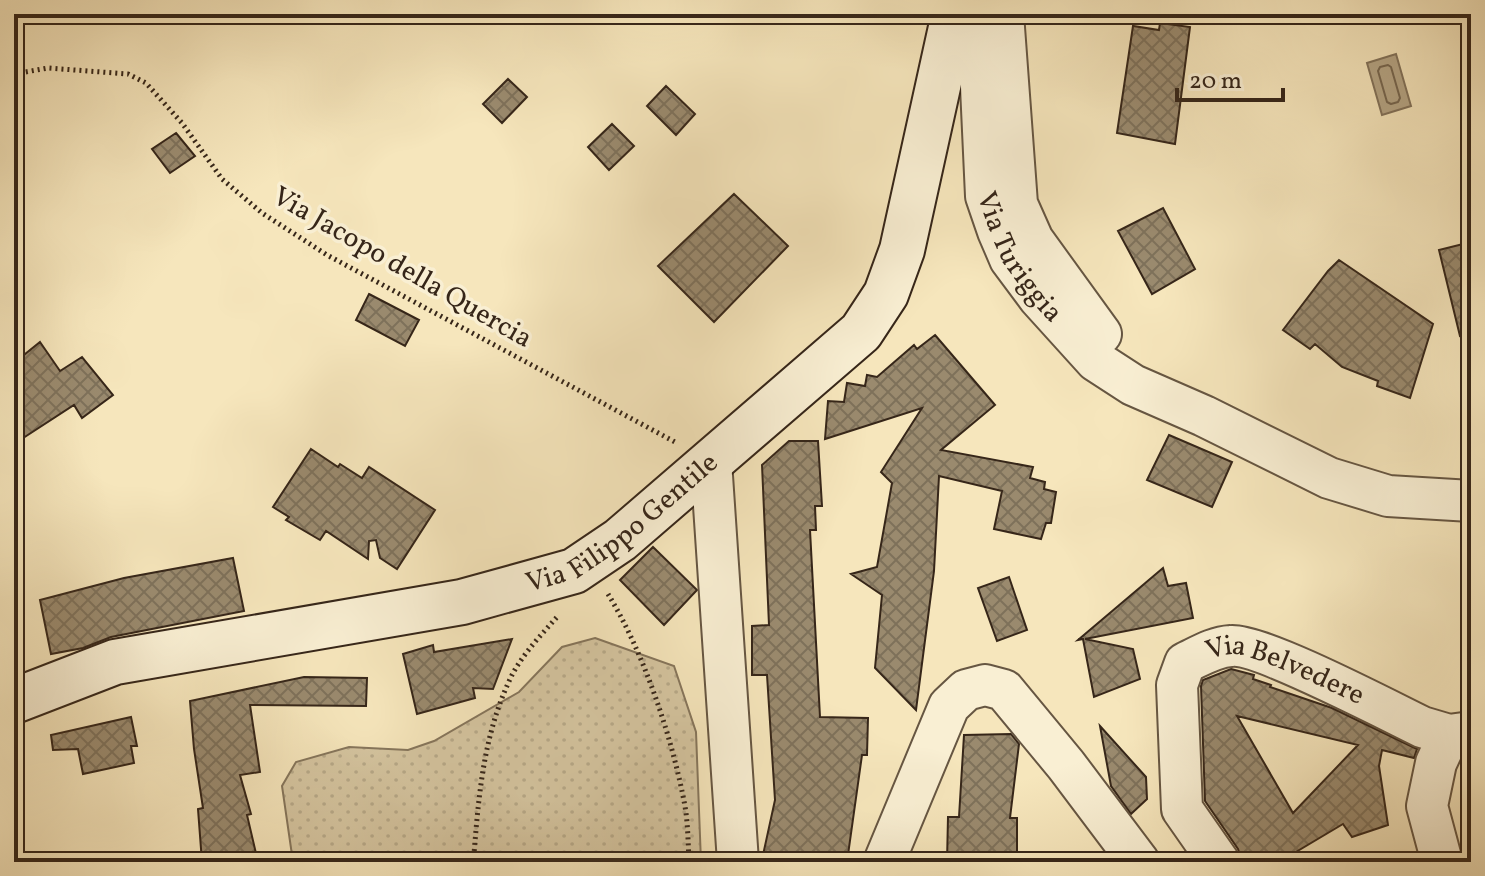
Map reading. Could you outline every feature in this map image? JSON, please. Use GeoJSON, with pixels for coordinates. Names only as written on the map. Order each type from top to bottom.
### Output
{"type":"FeatureCollection","features":[{"type":"Feature","properties":{"kind":"street","name":"Via Filippo Gentile"},"geometry":{"type":"LineString","coordinates":[[14,701],[115,662],[462,602],[580,568],[620,540],[861,332],[886,294],[902,250],[954,14]]}},
{"type":"Feature","properties":{"kind":"street","name":"Via Turiggia"},"geometry":{"type":"LineString","coordinates":[[968,14],[979,43],[986,196],[1010,259],[1039,298],[1096,361],[1133,385],[1204,416],[1329,478],[1388,496],[1471,501]]}},
{"type":"Feature","properties":{"kind":"street","name":"Via Turiggia"},"geometry":{"type":"LineString","coordinates":[[1003,14],[1017,204],[1033,240],[1104,338],[1204,416]]}},
{"type":"Feature","properties":{"kind":"street"},"geometry":{"type":"LineString","coordinates":[[711,461],[738,862]]}},
{"type":"Feature","properties":{"kind":"street","name":"Via Belvedere"},"geometry":{"type":"LineString","coordinates":[[1219,862],[1182,809],[1177,685],[1185,663],[1210,650],[1233,645],[1263,653],[1422,727],[1457,750]]}},
{"type":"Feature","properties":{"kind":"street"},"geometry":{"type":"LineString","coordinates":[[884,862],[949,706],[966,690],[985,685],[1004,690],[1066,765],[1139,862]]}},
{"type":"Feature","properties":{"kind":"street"},"geometry":{"type":"LineString","coordinates":[[1442,862],[1427,806],[1457,750]]}},
{"type":"Feature","properties":{"kind":"path","name":"Via Jacopo della Quercia"},"geometry":{"type":"LineString","coordinates":[[14,74],[48,68],[64,69],[128,74],[146,83],[182,123],[222,179],[262,213],[350,267],[711,461]]}},
{"type":"Feature","properties":{"kind":"path"},"geometry":{"type":"LineString","coordinates":[[470,862],[474,854],[479,790],[489,732],[513,673],[534,643],[573,599],[580,568]]}},
{"type":"Feature","properties":{"kind":"path"},"geometry":{"type":"LineString","coordinates":[[580,568],[627,624],[663,722],[685,803],[689,862]]}},
{"type":"Feature","properties":{"kind":"shaded area"},"geometry":{"type":"Polygon","coordinates":[[[595,638],[674,666],[696,732],[701,862],[293,862],[282,786],[296,762],[349,747],[408,750],[434,741],[519,692],[562,647],[595,638]]]}},
{"type":"Feature","properties":{"kind":"water"},"geometry":{"type":"Polygon","coordinates":[[[1396,54],[1411,106],[1382,115],[1367,63],[1396,54]]]}},
{"type":"Feature","properties":{"kind":"building"},"geometry":{"type":"Polygon","coordinates":[[[1160,23],[1190,27],[1175,144],[1117,133],[1133,26],[1159,30],[1160,23]]]}},
{"type":"Feature","properties":{"kind":"building"},"geometry":{"type":"Polygon","coordinates":[[[508,79],[527,97],[502,123],[483,104],[508,79]]]}},
{"type":"Feature","properties":{"kind":"building"},"geometry":{"type":"Polygon","coordinates":[[[666,86],[695,114],[676,135],[647,106],[666,86]]]}},
{"type":"Feature","properties":{"kind":"building"},"geometry":{"type":"Polygon","coordinates":[[[612,124],[634,146],[609,170],[588,147],[612,124]]]}},
{"type":"Feature","properties":{"kind":"building"},"geometry":{"type":"Polygon","coordinates":[[[176,133],[195,156],[170,173],[152,149],[176,133]]]}},
{"type":"Feature","properties":{"kind":"building"},"geometry":{"type":"Polygon","coordinates":[[[734,194],[788,246],[714,322],[658,266],[734,194]]]}},
{"type":"Feature","properties":{"kind":"building"},"geometry":{"type":"Polygon","coordinates":[[[1163,208],[1195,269],[1152,294],[1118,231],[1163,208]]]}},
{"type":"Feature","properties":{"kind":"building"},"geometry":{"type":"Polygon","coordinates":[[[1471,242],[1471,334],[1460,336],[1439,250],[1471,242]]]}},
{"type":"Feature","properties":{"kind":"building"},"geometry":{"type":"Polygon","coordinates":[[[1339,260],[1433,324],[1410,398],[1377,386],[1378,381],[1342,367],[1315,344],[1310,349],[1283,330],[1339,260]]]}},
{"type":"Feature","properties":{"kind":"building"},"geometry":{"type":"Polygon","coordinates":[[[369,294],[419,320],[405,346],[356,320],[369,294]]]}},
{"type":"Feature","properties":{"kind":"building"},"geometry":{"type":"Polygon","coordinates":[[[935,335],[995,405],[941,450],[1033,467],[1030,478],[1045,482],[1044,489],[1056,492],[1051,523],[1046,523],[1041,539],[994,529],[1002,491],[939,476],[934,571],[916,710],[875,668],[882,595],[851,574],[877,567],[892,483],[881,472],[922,408],[825,439],[828,401],[844,402],[847,383],[865,386],[867,375],[877,377],[914,345],[917,349],[935,335]]]}},
{"type":"Feature","properties":{"kind":"building"},"geometry":{"type":"Polygon","coordinates":[[[40,342],[60,371],[82,357],[113,395],[82,418],[74,405],[14,444],[14,363],[40,342]]]}},
{"type":"Feature","properties":{"kind":"building"},"geometry":{"type":"Polygon","coordinates":[[[1169,435],[1232,462],[1212,507],[1147,480],[1169,435]]]}},
{"type":"Feature","properties":{"kind":"building"},"geometry":{"type":"Polygon","coordinates":[[[789,441],[818,441],[822,506],[815,506],[816,530],[810,530],[820,717],[868,718],[867,755],[862,755],[847,862],[787,862],[763,855],[775,800],[767,675],[752,675],[752,626],[769,625],[762,465],[789,441]]]}},
{"type":"Feature","properties":{"kind":"building"},"geometry":{"type":"Polygon","coordinates":[[[311,449],[362,478],[369,467],[435,510],[397,569],[380,558],[376,540],[369,541],[368,559],[326,531],[320,540],[286,520],[289,517],[273,507],[311,449]]]}},
{"type":"Feature","properties":{"kind":"building"},"geometry":{"type":"Polygon","coordinates":[[[653,547],[697,590],[664,625],[620,580],[653,547]]]}},
{"type":"Feature","properties":{"kind":"building"},"geometry":{"type":"Polygon","coordinates":[[[233,558],[244,611],[111,637],[83,648],[51,654],[40,600],[124,578],[233,558]]]}},
{"type":"Feature","properties":{"kind":"building"},"geometry":{"type":"Polygon","coordinates":[[[1163,568],[1168,586],[1186,583],[1193,618],[1085,639],[1133,649],[1140,679],[1094,697],[1083,639],[1078,640],[1163,568]]]}},
{"type":"Feature","properties":{"kind":"building"},"geometry":{"type":"Polygon","coordinates":[[[1009,577],[1027,630],[997,641],[978,588],[1009,577]]]}},
{"type":"Feature","properties":{"kind":"building"},"geometry":{"type":"Polygon","coordinates":[[[512,639],[493,689],[473,688],[475,698],[417,714],[403,654],[433,645],[434,652],[512,639]]]}},
{"type":"Feature","properties":{"kind":"building"},"geometry":{"type":"Polygon","coordinates":[[[1231,669],[1254,675],[1253,679],[1270,687],[1332,708],[1417,749],[1414,758],[1382,750],[1379,766],[1388,825],[1352,837],[1343,824],[1279,862],[1242,862],[1238,849],[1205,801],[1203,680],[1231,669]],[[1237,716],[1293,813],[1358,745],[1237,716]]]}},
{"type":"Feature","properties":{"kind":"building"},"geometry":{"type":"Polygon","coordinates":[[[304,677],[367,678],[366,706],[250,705],[260,772],[240,775],[251,814],[247,815],[258,862],[202,862],[198,809],[203,808],[190,701],[304,677]]]}},
{"type":"Feature","properties":{"kind":"building"},"geometry":{"type":"Polygon","coordinates":[[[131,717],[137,746],[131,746],[134,763],[83,774],[78,749],[53,750],[51,735],[131,717]]]}},
{"type":"Feature","properties":{"kind":"building"},"geometry":{"type":"Polygon","coordinates":[[[1100,726],[1146,777],[1147,799],[1131,814],[1111,786],[1100,726]]]}},
{"type":"Feature","properties":{"kind":"building"},"geometry":{"type":"Polygon","coordinates":[[[1011,734],[1019,744],[1010,818],[1017,818],[1017,862],[947,862],[948,817],[959,817],[964,735],[1011,734]]]}}]}
